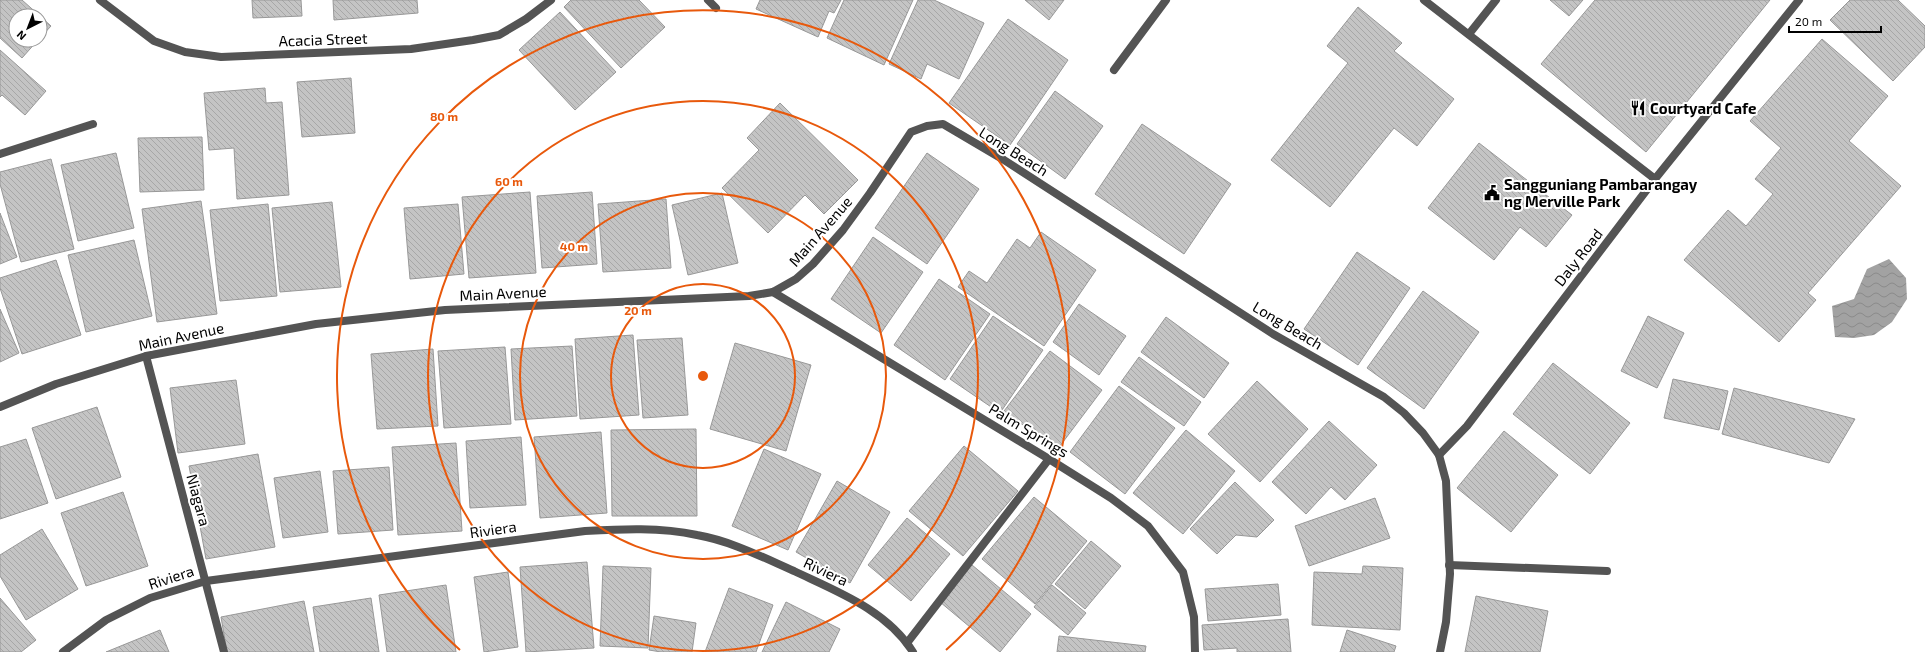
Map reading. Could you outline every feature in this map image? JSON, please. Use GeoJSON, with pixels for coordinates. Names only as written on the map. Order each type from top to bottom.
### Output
{"type":"FeatureCollection","features":[{"type":"Feature","properties":{"kind":"street","name":"Acacia Street"},"geometry":{"type":"LineString","coordinates":[[100,0],[154,41],[185,52],[220,58],[411,49],[473,40],[499,35],[526,19],[551,0]]}},
{"type":"Feature","properties":{"kind":"street"},"geometry":{"type":"LineString","coordinates":[[708,0],[716,8]]}},
{"type":"Feature","properties":{"kind":"street"},"geometry":{"type":"LineString","coordinates":[[1114,70],[1166,0]]}},
{"type":"Feature","properties":{"kind":"street"},"geometry":{"type":"LineString","coordinates":[[1424,0],[1655,179]]}},
{"type":"Feature","properties":{"kind":"street"},"geometry":{"type":"LineString","coordinates":[[1469,34],[1496,0]]}},
{"type":"Feature","properties":{"kind":"street","name":"Daly Road"},"geometry":{"type":"LineString","coordinates":[[1439,455],[1467,426],[1655,179],[1799,0]]}},
{"type":"Feature","properties":{"kind":"street"},"geometry":{"type":"LineString","coordinates":[[0,154],[92,124]]}},
{"type":"Feature","properties":{"kind":"street","name":"Main Avenue"},"geometry":{"type":"LineString","coordinates":[[0,407],[56,384],[146,356],[316,324],[445,310],[749,296],[773,292],[796,279],[813,264],[843,230],[911,132],[927,126],[943,124]]}},
{"type":"Feature","properties":{"kind":"street","name":"Long Beach"},"geometry":{"type":"LineString","coordinates":[[943,124],[1004,160],[1273,334],[1384,397],[1404,413],[1423,433],[1439,455],[1446,481],[1449,565],[1446,622],[1440,652]]}},
{"type":"Feature","properties":{"kind":"street","name":"Palm Springs"},"geometry":{"type":"LineString","coordinates":[[773,292],[1049,459],[1111,498],[1148,526],[1183,572],[1194,616],[1195,652]]}},
{"type":"Feature","properties":{"kind":"street","name":"Niagara"},"geometry":{"type":"LineString","coordinates":[[146,356],[224,652]]}},
{"type":"Feature","properties":{"kind":"street"},"geometry":{"type":"LineString","coordinates":[[907,643],[1049,459]]}},
{"type":"Feature","properties":{"kind":"street","name":"Riviera"},"geometry":{"type":"LineString","coordinates":[[63,652],[106,620],[144,601],[206,581],[585,531],[647,528],[697,535],[746,549],[856,601],[884,620],[907,643],[913,652]]}},
{"type":"Feature","properties":{"kind":"street"},"geometry":{"type":"LineString","coordinates":[[1449,565],[1607,571]]}},
{"type":"Feature","properties":{"kind":"water"},"geometry":{"type":"Polygon","coordinates":[[[1889,259],[1906,278],[1907,299],[1892,322],[1874,335],[1854,338],[1835,337],[1832,306],[1854,299],[1867,269],[1889,259]]]}},
{"type":"Feature","properties":{"kind":"building"},"geometry":{"type":"Polygon","coordinates":[[[0,0],[22,0],[31,8],[8,8],[8,45],[0,38],[0,0]]]}},
{"type":"Feature","properties":{"kind":"building"},"geometry":{"type":"Polygon","coordinates":[[[252,0],[301,0],[302,16],[253,18],[252,0]]]}},
{"type":"Feature","properties":{"kind":"building"},"geometry":{"type":"Polygon","coordinates":[[[333,0],[417,0],[418,13],[334,20],[333,0]]]}},
{"type":"Feature","properties":{"kind":"building"},"geometry":{"type":"Polygon","coordinates":[[[571,0],[639,0],[665,27],[621,68],[564,7],[571,0]]]}},
{"type":"Feature","properties":{"kind":"building"},"geometry":{"type":"Polygon","coordinates":[[[760,0],[841,0],[834,13],[829,11],[818,37],[756,9],[760,0]]]}},
{"type":"Feature","properties":{"kind":"building"},"geometry":{"type":"Polygon","coordinates":[[[844,0],[913,0],[884,65],[827,38],[844,0]]]}},
{"type":"Feature","properties":{"kind":"building"},"geometry":{"type":"Polygon","coordinates":[[[918,0],[934,0],[984,23],[959,79],[927,64],[921,79],[889,64],[918,0]]]}},
{"type":"Feature","properties":{"kind":"building"},"geometry":{"type":"Polygon","coordinates":[[[1025,0],[1064,0],[1049,20],[1025,0]]]}},
{"type":"Feature","properties":{"kind":"building"},"geometry":{"type":"Polygon","coordinates":[[[1550,0],[1583,0],[1569,16],[1550,0]]]}},
{"type":"Feature","properties":{"kind":"building","name":"Courtyard Cafe"},"geometry":{"type":"Polygon","coordinates":[[[1595,0],[1770,0],[1646,152],[1541,64],[1595,0]]]}},
{"type":"Feature","properties":{"kind":"building"},"geometry":{"type":"Polygon","coordinates":[[[1850,0],[1898,0],[1925,26],[1925,47],[1893,81],[1830,20],[1850,0]]]}},
{"type":"Feature","properties":{"kind":"building"},"geometry":{"type":"Polygon","coordinates":[[[1358,7],[1402,43],[1394,51],[1454,99],[1417,146],[1394,128],[1330,207],[1271,160],[1348,63],[1327,46],[1358,7]]]}},
{"type":"Feature","properties":{"kind":"building"},"geometry":{"type":"Polygon","coordinates":[[[560,12],[616,72],[575,110],[519,50],[560,12]]]}},
{"type":"Feature","properties":{"kind":"building"},"geometry":{"type":"Polygon","coordinates":[[[1008,19],[1068,60],[1010,145],[949,103],[1008,19]]]}},
{"type":"Feature","properties":{"kind":"building"},"geometry":{"type":"Polygon","coordinates":[[[1822,39],[1888,96],[1849,141],[1901,186],[1808,293],[1816,300],[1779,342],[1684,260],[1728,210],[1746,226],[1773,194],[1755,179],[1781,148],[1750,121],[1822,39]]]}},
{"type":"Feature","properties":{"kind":"building"},"geometry":{"type":"Polygon","coordinates":[[[11,48],[31,48],[22,58],[11,48]]]}},
{"type":"Feature","properties":{"kind":"building"},"geometry":{"type":"Polygon","coordinates":[[[0,50],[46,91],[25,115],[2,95],[0,97],[0,50]]]}},
{"type":"Feature","properties":{"kind":"building"},"geometry":{"type":"Polygon","coordinates":[[[351,78],[355,133],[302,137],[297,82],[351,78]]]}},
{"type":"Feature","properties":{"kind":"building"},"geometry":{"type":"Polygon","coordinates":[[[265,88],[266,103],[282,102],[289,195],[237,199],[234,148],[209,150],[204,93],[265,88]]]}},
{"type":"Feature","properties":{"kind":"building"},"geometry":{"type":"Polygon","coordinates":[[[1055,91],[1103,126],[1065,179],[1017,144],[1055,91]]]}},
{"type":"Feature","properties":{"kind":"building"},"geometry":{"type":"Polygon","coordinates":[[[780,103],[858,180],[824,214],[805,195],[768,233],[722,188],[759,150],[747,138],[780,103]]]}},
{"type":"Feature","properties":{"kind":"building"},"geometry":{"type":"Polygon","coordinates":[[[1142,124],[1231,184],[1184,254],[1095,194],[1142,124]]]}},
{"type":"Feature","properties":{"kind":"building"},"geometry":{"type":"Polygon","coordinates":[[[202,137],[204,190],[140,192],[138,138],[202,137]]]}},
{"type":"Feature","properties":{"kind":"building"},"geometry":{"type":"Polygon","coordinates":[[[1479,143],[1572,215],[1546,247],[1520,227],[1494,260],[1428,208],[1479,143]]]}},
{"type":"Feature","properties":{"kind":"building"},"geometry":{"type":"Polygon","coordinates":[[[116,153],[134,228],[78,241],[61,165],[116,153]]]}},
{"type":"Feature","properties":{"kind":"building"},"geometry":{"type":"Polygon","coordinates":[[[927,153],[979,189],[927,264],[875,228],[927,153]]]}},
{"type":"Feature","properties":{"kind":"building"},"geometry":{"type":"Polygon","coordinates":[[[51,159],[74,249],[21,262],[0,184],[0,172],[51,159]]]}},
{"type":"Feature","properties":{"kind":"building"},"geometry":{"type":"Polygon","coordinates":[[[530,192],[536,273],[469,278],[462,197],[530,192]]]}},
{"type":"Feature","properties":{"kind":"building"},"geometry":{"type":"Polygon","coordinates":[[[592,192],[597,264],[542,268],[537,196],[592,192]]]}},
{"type":"Feature","properties":{"kind":"building"},"geometry":{"type":"Polygon","coordinates":[[[722,193],[738,263],[688,275],[672,205],[722,193]]]}},
{"type":"Feature","properties":{"kind":"building"},"geometry":{"type":"Polygon","coordinates":[[[666,199],[671,268],[603,272],[598,204],[666,199]]]}},
{"type":"Feature","properties":{"kind":"building"},"geometry":{"type":"Polygon","coordinates":[[[201,201],[217,314],[157,322],[142,209],[201,201]]]}},
{"type":"Feature","properties":{"kind":"building"},"geometry":{"type":"Polygon","coordinates":[[[332,202],[341,287],[280,292],[272,208],[332,202]]]}},
{"type":"Feature","properties":{"kind":"building"},"geometry":{"type":"Polygon","coordinates":[[[268,204],[277,296],[220,301],[210,210],[268,204]]]}},
{"type":"Feature","properties":{"kind":"building"},"geometry":{"type":"Polygon","coordinates":[[[458,204],[464,274],[410,279],[404,208],[458,204]]]}},
{"type":"Feature","properties":{"kind":"building"},"geometry":{"type":"Polygon","coordinates":[[[0,213],[17,257],[0,264],[0,213]]]}},
{"type":"Feature","properties":{"kind":"building"},"geometry":{"type":"Polygon","coordinates":[[[1041,232],[1096,270],[1044,346],[958,287],[969,271],[987,283],[1017,239],[1030,248],[1041,232]]]}},
{"type":"Feature","properties":{"kind":"building"},"geometry":{"type":"Polygon","coordinates":[[[873,237],[923,272],[881,333],[831,299],[873,237]]]}},
{"type":"Feature","properties":{"kind":"building"},"geometry":{"type":"Polygon","coordinates":[[[134,240],[152,316],[86,332],[68,255],[134,240]]]}},
{"type":"Feature","properties":{"kind":"building"},"geometry":{"type":"Polygon","coordinates":[[[1357,252],[1410,288],[1358,365],[1304,329],[1357,252]]]}},
{"type":"Feature","properties":{"kind":"building"},"geometry":{"type":"Polygon","coordinates":[[[56,260],[81,335],[22,354],[0,288],[0,278],[56,260]]]}},
{"type":"Feature","properties":{"kind":"building"},"geometry":{"type":"Polygon","coordinates":[[[939,279],[990,314],[945,380],[894,345],[939,279]]]}},
{"type":"Feature","properties":{"kind":"building"},"geometry":{"type":"Polygon","coordinates":[[[1423,291],[1479,332],[1424,409],[1367,368],[1423,291]]]}},
{"type":"Feature","properties":{"kind":"building"},"geometry":{"type":"Polygon","coordinates":[[[1079,304],[1126,336],[1099,375],[1053,342],[1079,304]]]}},
{"type":"Feature","properties":{"kind":"building"},"geometry":{"type":"Polygon","coordinates":[[[0,309],[19,353],[0,362],[0,309]]]}},
{"type":"Feature","properties":{"kind":"building"},"geometry":{"type":"Polygon","coordinates":[[[993,316],[1043,350],[1000,413],[950,379],[993,316]]]}},
{"type":"Feature","properties":{"kind":"building"},"geometry":{"type":"Polygon","coordinates":[[[1648,316],[1684,333],[1657,388],[1621,371],[1648,316]]]}},
{"type":"Feature","properties":{"kind":"building"},"geometry":{"type":"Polygon","coordinates":[[[1166,317],[1229,363],[1204,398],[1141,352],[1166,317]]]}},
{"type":"Feature","properties":{"kind":"building"},"geometry":{"type":"Polygon","coordinates":[[[633,335],[639,415],[580,419],[575,339],[633,335]]]}},
{"type":"Feature","properties":{"kind":"building"},"geometry":{"type":"Polygon","coordinates":[[[682,338],[688,415],[643,418],[637,340],[682,338]]]}},
{"type":"Feature","properties":{"kind":"building"},"geometry":{"type":"Polygon","coordinates":[[[735,343],[811,365],[786,451],[710,429],[735,343]]]}},
{"type":"Feature","properties":{"kind":"building"},"geometry":{"type":"Polygon","coordinates":[[[572,346],[577,416],[515,420],[511,349],[572,346]]]}},
{"type":"Feature","properties":{"kind":"building"},"geometry":{"type":"Polygon","coordinates":[[[505,347],[511,424],[444,428],[438,351],[505,347]]]}},
{"type":"Feature","properties":{"kind":"building"},"geometry":{"type":"Polygon","coordinates":[[[433,349],[438,426],[377,429],[371,354],[433,349]]]}},
{"type":"Feature","properties":{"kind":"building"},"geometry":{"type":"Polygon","coordinates":[[[1050,351],[1102,390],[1057,450],[1004,411],[1050,351]]]}},
{"type":"Feature","properties":{"kind":"building"},"geometry":{"type":"Polygon","coordinates":[[[1139,357],[1201,402],[1184,426],[1121,382],[1139,357]]]}},
{"type":"Feature","properties":{"kind":"building"},"geometry":{"type":"Polygon","coordinates":[[[1553,363],[1630,423],[1590,474],[1513,414],[1553,363]]]}},
{"type":"Feature","properties":{"kind":"building"},"geometry":{"type":"Polygon","coordinates":[[[1673,379],[1728,391],[1719,430],[1664,418],[1673,379]]]}},
{"type":"Feature","properties":{"kind":"building"},"geometry":{"type":"Polygon","coordinates":[[[236,380],[245,444],[178,453],[170,388],[236,380]]]}},
{"type":"Feature","properties":{"kind":"building"},"geometry":{"type":"Polygon","coordinates":[[[1257,381],[1308,429],[1260,482],[1208,434],[1257,381]]]}},
{"type":"Feature","properties":{"kind":"building"},"geometry":{"type":"Polygon","coordinates":[[[1119,386],[1175,428],[1125,494],[1070,452],[1119,386]]]}},
{"type":"Feature","properties":{"kind":"building"},"geometry":{"type":"Polygon","coordinates":[[[1734,388],[1855,419],[1829,463],[1722,434],[1734,388]]]}},
{"type":"Feature","properties":{"kind":"building"},"geometry":{"type":"Polygon","coordinates":[[[97,407],[121,477],[56,499],[32,428],[97,407]]]}},
{"type":"Feature","properties":{"kind":"building"},"geometry":{"type":"Polygon","coordinates":[[[1329,421],[1377,465],[1345,500],[1331,487],[1306,514],[1272,482],[1329,421]]]}},
{"type":"Feature","properties":{"kind":"building"},"geometry":{"type":"Polygon","coordinates":[[[696,429],[697,516],[612,516],[611,430],[696,429]]]}},
{"type":"Feature","properties":{"kind":"building"},"geometry":{"type":"Polygon","coordinates":[[[1186,430],[1235,471],[1183,534],[1133,493],[1186,430]]]}},
{"type":"Feature","properties":{"kind":"building"},"geometry":{"type":"Polygon","coordinates":[[[1504,431],[1558,475],[1511,532],[1457,488],[1504,431]]]}},
{"type":"Feature","properties":{"kind":"building"},"geometry":{"type":"Polygon","coordinates":[[[601,432],[607,513],[540,518],[534,437],[601,432]]]}},
{"type":"Feature","properties":{"kind":"building"},"geometry":{"type":"Polygon","coordinates":[[[521,437],[526,505],[470,508],[466,441],[521,437]]]}},
{"type":"Feature","properties":{"kind":"building"},"geometry":{"type":"Polygon","coordinates":[[[26,439],[48,503],[0,519],[0,447],[26,439]]]}},
{"type":"Feature","properties":{"kind":"building"},"geometry":{"type":"Polygon","coordinates":[[[456,443],[462,531],[398,535],[392,447],[456,443]]]}},
{"type":"Feature","properties":{"kind":"building"},"geometry":{"type":"Polygon","coordinates":[[[964,446],[1018,491],[963,556],[909,511],[964,446]]]}},
{"type":"Feature","properties":{"kind":"building"},"geometry":{"type":"Polygon","coordinates":[[[764,449],[821,474],[788,550],[732,526],[764,449]]]}},
{"type":"Feature","properties":{"kind":"building"},"geometry":{"type":"Polygon","coordinates":[[[258,454],[275,547],[206,559],[189,466],[258,454]]]}},
{"type":"Feature","properties":{"kind":"building"},"geometry":{"type":"Polygon","coordinates":[[[389,467],[393,530],[338,534],[333,471],[389,467]]]}},
{"type":"Feature","properties":{"kind":"building"},"geometry":{"type":"Polygon","coordinates":[[[320,471],[328,532],[283,538],[274,478],[320,471]]]}},
{"type":"Feature","properties":{"kind":"building"},"geometry":{"type":"Polygon","coordinates":[[[837,481],[890,512],[850,583],[796,552],[837,481]]]}},
{"type":"Feature","properties":{"kind":"building"},"geometry":{"type":"Polygon","coordinates":[[[1235,482],[1274,520],[1257,537],[1236,535],[1217,554],[1190,529],[1235,482]]]}},
{"type":"Feature","properties":{"kind":"building"},"geometry":{"type":"Polygon","coordinates":[[[123,492],[148,566],[86,586],[61,513],[123,492]]]}},
{"type":"Feature","properties":{"kind":"building"},"geometry":{"type":"Polygon","coordinates":[[[1034,497],[1087,541],[1035,604],[982,559],[1034,497]]]}},
{"type":"Feature","properties":{"kind":"building"},"geometry":{"type":"Polygon","coordinates":[[[1375,498],[1390,538],[1309,566],[1295,526],[1375,498]]]}},
{"type":"Feature","properties":{"kind":"building"},"geometry":{"type":"Polygon","coordinates":[[[907,518],[950,554],[911,601],[868,565],[907,518]]]}},
{"type":"Feature","properties":{"kind":"building"},"geometry":{"type":"Polygon","coordinates":[[[42,529],[78,589],[26,620],[0,576],[0,555],[42,529]]]}},
{"type":"Feature","properties":{"kind":"building"},"geometry":{"type":"Polygon","coordinates":[[[1091,541],[1121,566],[1085,609],[1055,584],[1091,541]]]}},
{"type":"Feature","properties":{"kind":"building"},"geometry":{"type":"Polygon","coordinates":[[[587,562],[594,648],[526,652],[520,567],[587,562]]]}},
{"type":"Feature","properties":{"kind":"building"},"geometry":{"type":"Polygon","coordinates":[[[972,565],[1031,614],[1000,652],[940,602],[972,565]]]}},
{"type":"Feature","properties":{"kind":"building"},"geometry":{"type":"Polygon","coordinates":[[[603,566],[651,568],[648,648],[600,646],[603,566]]]}},
{"type":"Feature","properties":{"kind":"building"},"geometry":{"type":"Polygon","coordinates":[[[1363,566],[1403,568],[1400,630],[1312,625],[1314,572],[1362,574],[1363,566]]]}},
{"type":"Feature","properties":{"kind":"building"},"geometry":{"type":"Polygon","coordinates":[[[508,572],[518,647],[484,652],[474,577],[508,572]]]}},
{"type":"Feature","properties":{"kind":"building"},"geometry":{"type":"Polygon","coordinates":[[[1278,584],[1281,615],[1208,621],[1205,589],[1278,584]]]}},
{"type":"Feature","properties":{"kind":"building"},"geometry":{"type":"Polygon","coordinates":[[[446,585],[456,652],[387,652],[379,595],[446,585]]]}},
{"type":"Feature","properties":{"kind":"building"},"geometry":{"type":"Polygon","coordinates":[[[1052,585],[1086,613],[1068,635],[1034,607],[1052,585]]]}},
{"type":"Feature","properties":{"kind":"building"},"geometry":{"type":"Polygon","coordinates":[[[729,588],[773,605],[756,652],[705,652],[729,588]]]}},
{"type":"Feature","properties":{"kind":"building"},"geometry":{"type":"Polygon","coordinates":[[[1476,596],[1548,611],[1540,652],[1465,652],[1476,596]]]}},
{"type":"Feature","properties":{"kind":"building"},"geometry":{"type":"Polygon","coordinates":[[[0,598],[36,640],[21,652],[0,652],[0,598]]]}},
{"type":"Feature","properties":{"kind":"building"},"geometry":{"type":"Polygon","coordinates":[[[371,598],[379,652],[320,652],[313,607],[371,598]]]}},
{"type":"Feature","properties":{"kind":"building"},"geometry":{"type":"Polygon","coordinates":[[[304,601],[314,652],[227,652],[221,617],[304,601]]]}},
{"type":"Feature","properties":{"kind":"building"},"geometry":{"type":"Polygon","coordinates":[[[786,602],[840,629],[829,652],[762,652],[786,602]]]}},
{"type":"Feature","properties":{"kind":"building"},"geometry":{"type":"Polygon","coordinates":[[[654,616],[696,623],[692,652],[661,652],[649,650],[654,616]]]}},
{"type":"Feature","properties":{"kind":"building"},"geometry":{"type":"Polygon","coordinates":[[[1288,619],[1291,652],[1237,652],[1237,648],[1204,650],[1202,625],[1288,619]]]}},
{"type":"Feature","properties":{"kind":"building"},"geometry":{"type":"Polygon","coordinates":[[[160,630],[169,652],[106,652],[160,630]]]}},
{"type":"Feature","properties":{"kind":"building"},"geometry":{"type":"Polygon","coordinates":[[[1347,630],[1396,646],[1394,652],[1340,652],[1347,630]]]}},
{"type":"Feature","properties":{"kind":"building"},"geometry":{"type":"Polygon","coordinates":[[[1059,636],[1146,646],[1145,652],[1057,652],[1059,636]]]}},
{"type":"Feature","properties":{"kind":"place","name":"Courtyard Cafe"},"geometry":{"type":"Point","coordinates":[1638,108]}},
{"type":"Feature","properties":{"kind":"place","name":"Sangguniang Pambarangay ng Merville Park"},"geometry":{"type":"Point","coordinates":[1492,193]}}]}
